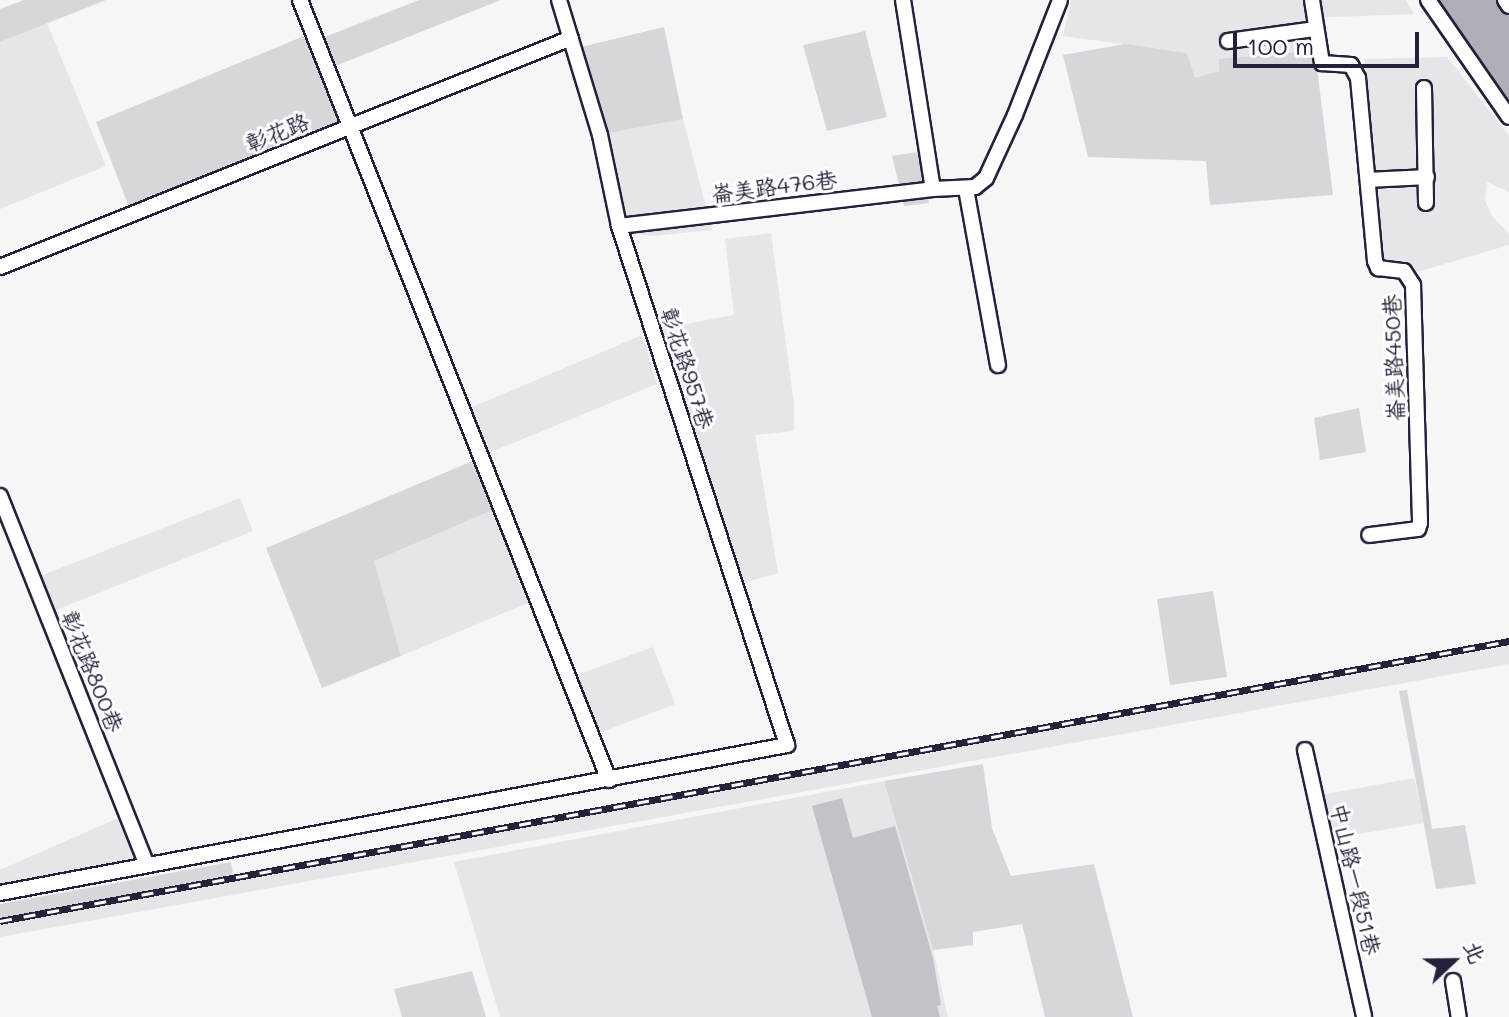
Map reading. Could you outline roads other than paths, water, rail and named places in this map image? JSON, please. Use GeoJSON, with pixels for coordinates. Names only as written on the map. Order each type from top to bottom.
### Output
{"type":"FeatureCollection","features":[{"type":"Feature","properties":{"kind":"street"},"geometry":{"type":"LineString","coordinates":[[0,893],[146,863],[609,780],[300,0]]}},
{"type":"Feature","properties":{"kind":"street","name":"彰花路957巷"},"geometry":{"type":"LineString","coordinates":[[559,0],[600,135],[619,226],[787,745],[609,780]]}},
{"type":"Feature","properties":{"kind":"street"},"geometry":{"type":"LineString","coordinates":[[903,0],[933,189]]}},
{"type":"Feature","properties":{"kind":"street"},"geometry":{"type":"LineString","coordinates":[[998,365],[966,189],[975,187],[986,178],[1060,0]]}},
{"type":"Feature","properties":{"kind":"street","name":"崙美路450巷"},"geometry":{"type":"LineString","coordinates":[[1312,0],[1314,29],[1322,63],[1351,65],[1355,70],[1375,261],[1378,268],[1404,271],[1413,285],[1420,523],[1418,529],[1369,535]]}},
{"type":"Feature","properties":{"kind":"street"},"geometry":{"type":"LineString","coordinates":[[1428,0],[1509,117]]}},
{"type":"Feature","properties":{"kind":"street"},"geometry":{"type":"LineString","coordinates":[[1505,0],[1509,6]]}},
{"type":"Feature","properties":{"kind":"street"},"geometry":{"type":"LineString","coordinates":[[1228,41],[1314,29]]}},
{"type":"Feature","properties":{"kind":"street","name":"彰花路"},"geometry":{"type":"LineString","coordinates":[[0,267],[571,38]]}},
{"type":"Feature","properties":{"kind":"street"},"geometry":{"type":"LineString","coordinates":[[1424,88],[1426,203]]}},
{"type":"Feature","properties":{"kind":"street"},"geometry":{"type":"LineString","coordinates":[[1368,180],[1427,177]]}},
{"type":"Feature","properties":{"kind":"street","name":"崙美路476巷"},"geometry":{"type":"LineString","coordinates":[[619,226],[933,189],[966,189]]}},
{"type":"Feature","properties":{"kind":"street","name":"彰花路800巷"},"geometry":{"type":"LineString","coordinates":[[0,496],[146,863]]}},
{"type":"Feature","properties":{"kind":"street","name":"中山路一段51巷"},"geometry":{"type":"LineString","coordinates":[[1305,750],[1364,1017]]}},
{"type":"Feature","properties":{"kind":"street"},"geometry":{"type":"LineString","coordinates":[[1453,981],[1459,1017]]}},
{"type":"Feature","properties":{"kind":"railway"},"geometry":{"type":"LineString","coordinates":[[0,921],[1509,641]]}}]}
